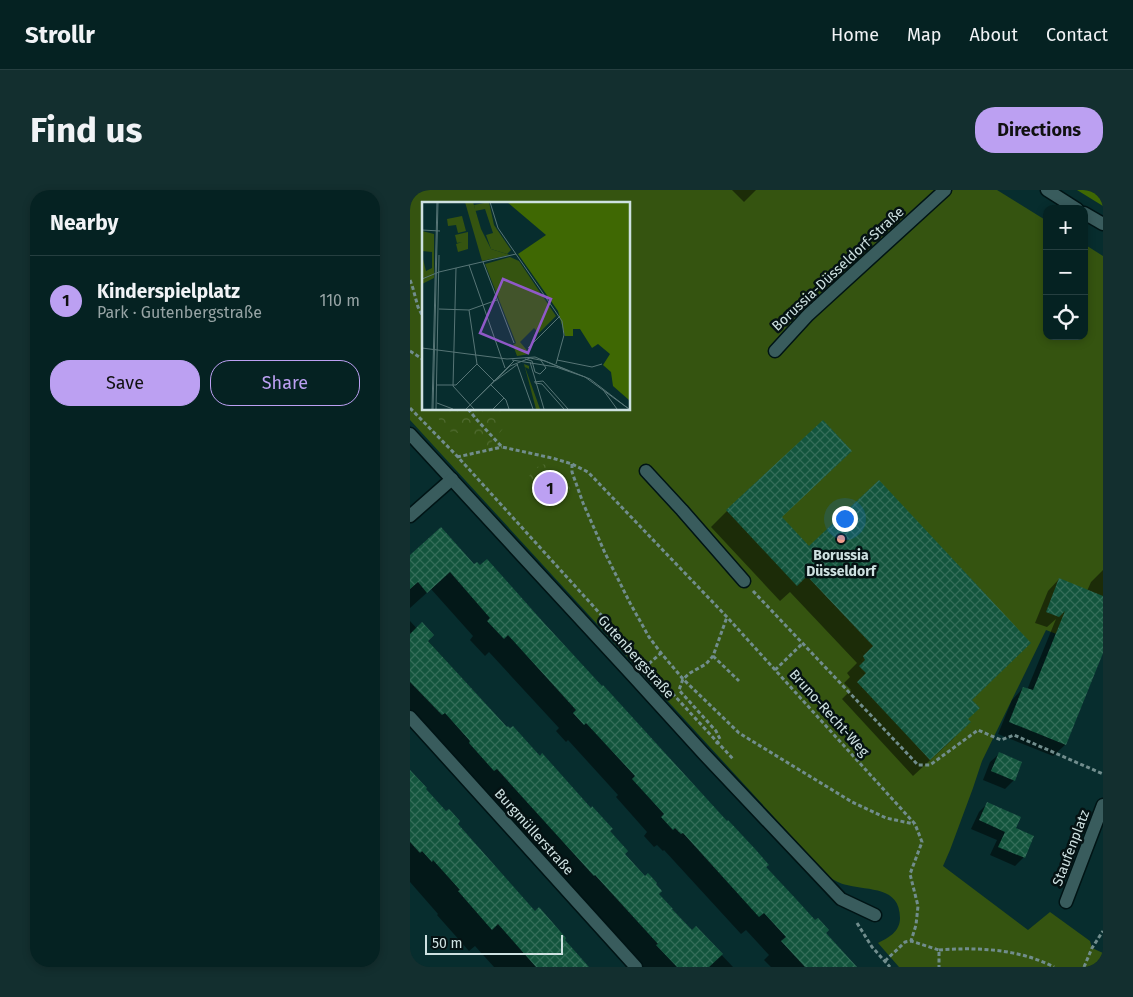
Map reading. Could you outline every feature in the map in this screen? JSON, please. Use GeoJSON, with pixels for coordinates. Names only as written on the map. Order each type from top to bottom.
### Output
{"type":"FeatureCollection","features":[{"type":"Feature","properties":{"kind":"street","name":"Borussia-Düsseldorf-Straße"},"geometry":{"type":"LineString","coordinates":[[775,351],[808,315],[945,190]]}},
{"type":"Feature","properties":{"kind":"street"},"geometry":{"type":"LineString","coordinates":[[1047,190],[1071,205]]}},
{"type":"Feature","properties":{"kind":"street"},"geometry":{"type":"LineString","coordinates":[[1088,215],[1103,224]]}},
{"type":"Feature","properties":{"kind":"street","name":"Gutenbergstraße"},"geometry":{"type":"LineString","coordinates":[[410,434],[704,754],[841,899],[875,915]]}},
{"type":"Feature","properties":{"kind":"street"},"geometry":{"type":"LineString","coordinates":[[646,471],[744,581]]}},
{"type":"Feature","properties":{"kind":"street"},"geometry":{"type":"LineString","coordinates":[[410,516],[452,478]]}},
{"type":"Feature","properties":{"kind":"street","name":"Burgmüllerstraße"},"geometry":{"type":"LineString","coordinates":[[410,717],[636,967]]}},
{"type":"Feature","properties":{"kind":"street","name":"Staufenplatz"},"geometry":{"type":"LineString","coordinates":[[1066,902],[1103,805]]}},
{"type":"Feature","properties":{"kind":"path"},"geometry":{"type":"LineString","coordinates":[[410,280],[422,315]]}},
{"type":"Feature","properties":{"kind":"path"},"geometry":{"type":"LineString","coordinates":[[410,351],[422,359]]}},
{"type":"Feature","properties":{"kind":"path"},"geometry":{"type":"LineString","coordinates":[[469,410],[502,447]]}},
{"type":"Feature","properties":{"kind":"path","name":"Bruno-Recht-Weg"},"geometry":{"type":"LineString","coordinates":[[433,460],[502,447],[552,458],[572,464],[588,472],[727,617],[914,824],[922,842],[910,874],[918,906],[916,925],[911,941]]}},
{"type":"Feature","properties":{"kind":"path"},"geometry":{"type":"LineString","coordinates":[[572,464],[572,472],[583,503],[604,553],[649,637],[683,679],[739,733],[852,802],[886,818],[914,824]]}},
{"type":"Feature","properties":{"kind":"path"},"geometry":{"type":"LineString","coordinates":[[744,581],[918,765],[930,765],[978,730],[1001,740],[1014,735],[1103,774]]}},
{"type":"Feature","properties":{"kind":"path"},"geometry":{"type":"LineString","coordinates":[[704,754],[720,739],[716,731],[679,690],[683,679],[706,664],[713,656],[727,617]]}},
{"type":"Feature","properties":{"kind":"path"},"geometry":{"type":"LineString","coordinates":[[774,670],[803,643]]}},
{"type":"Feature","properties":{"kind":"path"},"geometry":{"type":"LineString","coordinates":[[646,665],[661,653]]}},
{"type":"Feature","properties":{"kind":"path"},"geometry":{"type":"LineString","coordinates":[[713,656],[739,680]]}},
{"type":"Feature","properties":{"kind":"path"},"geometry":{"type":"LineString","coordinates":[[856,923],[872,947],[890,967]]}},
{"type":"Feature","properties":{"kind":"path"},"geometry":{"type":"LineString","coordinates":[[1084,967],[1092,948],[1103,931]]}},
{"type":"Feature","properties":{"kind":"path"},"geometry":{"type":"LineString","coordinates":[[885,961],[905,942],[911,941],[940,950],[957,948],[1020,954],[1040,960],[1054,967]]}},
{"type":"Feature","properties":{"kind":"path"},"geometry":{"type":"LineString","coordinates":[[939,967],[940,950]]}},
{"type":"Feature","properties":{"kind":"green space"},"geometry":{"type":"Polygon","coordinates":[[[410,190],[997,190],[1043,219],[1043,340],[1088,340],[1088,247],[1103,256],[1103,652],[1046,630],[982,761],[943,866],[1028,930],[1050,912],[1090,941],[1092,948],[1103,953],[1103,967],[899,967],[878,943],[889,937],[898,927],[900,918],[899,908],[895,900],[882,892],[837,882],[829,877],[410,420],[410,190]]]}},
{"type":"Feature","properties":{"kind":"green space"},"geometry":{"type":"Polygon","coordinates":[[[1077,190],[1103,190],[1103,206],[1077,190]]]}},
{"type":"Feature","properties":{"kind":"green space"},"geometry":{"type":"Polygon","coordinates":[[[437,410],[506,410],[510,418],[488,446],[478,447],[464,434],[447,431],[438,418],[437,410]]]}},
{"type":"Feature","properties":{"kind":"green space"},"geometry":{"type":"Polygon","coordinates":[[[555,462],[572,481],[568,495],[561,505],[541,508],[534,492],[525,484],[533,470],[555,462]]]}},
{"type":"Feature","properties":{"kind":"building"},"geometry":{"type":"Polygon","coordinates":[[[823,420],[852,451],[782,517],[809,546],[879,480],[1031,643],[972,700],[980,708],[968,719],[971,722],[930,760],[857,682],[866,673],[859,666],[865,660],[863,656],[873,646],[807,576],[797,586],[726,510],[823,420]]]}},
{"type":"Feature","properties":{"kind":"building"},"geometry":{"type":"Polygon","coordinates":[[[441,527],[474,564],[477,562],[480,565],[487,559],[602,686],[756,850],[769,865],[766,867],[815,920],[818,918],[829,930],[826,933],[857,967],[805,967],[781,941],[786,937],[764,913],[759,917],[683,833],[681,834],[675,828],[673,830],[661,817],[664,814],[632,779],[635,776],[586,723],[584,725],[573,713],[576,710],[508,635],[504,639],[487,621],[490,618],[450,572],[427,593],[418,582],[410,589],[410,555],[441,527]]]}},
{"type":"Feature","properties":{"kind":"building"},"geometry":{"type":"Polygon","coordinates":[[[1059,578],[1103,596],[1103,653],[1066,745],[1009,722],[1023,687],[1033,690],[1065,611],[1059,617],[1046,612],[1059,578]]]}},
{"type":"Feature","properties":{"kind":"building"},"geometry":{"type":"Polygon","coordinates":[[[422,622],[434,635],[428,641],[507,727],[513,726],[540,756],[542,753],[591,808],[592,806],[613,829],[610,831],[628,851],[625,854],[645,876],[648,873],[657,883],[662,891],[659,894],[672,909],[692,930],[696,926],[723,954],[709,967],[677,967],[497,769],[494,771],[445,713],[442,715],[410,682],[410,634],[422,622]]]}},
{"type":"Feature","properties":{"kind":"building"},"geometry":{"type":"Polygon","coordinates":[[[999,752],[1022,762],[1015,781],[991,771],[999,752]]]}},
{"type":"Feature","properties":{"kind":"building"},"geometry":{"type":"Polygon","coordinates":[[[410,770],[446,811],[449,809],[460,821],[458,824],[535,911],[539,907],[589,967],[536,967],[498,924],[492,930],[433,860],[432,862],[422,851],[420,853],[410,842],[410,770]]]}},
{"type":"Feature","properties":{"kind":"building"},"geometry":{"type":"Polygon","coordinates":[[[987,802],[1021,817],[1016,828],[1034,836],[1025,858],[998,847],[1005,832],[979,820],[987,802]]]}},
{"type":"Feature","properties":{"kind":"place","name":"Kinderspielplatz"},"geometry":{"type":"Point","coordinates":[550,488]}},
{"type":"Feature","properties":{"kind":"place","name":"Borussia Düsseldorf"},"geometry":{"type":"Point","coordinates":[841,539]}}]}
